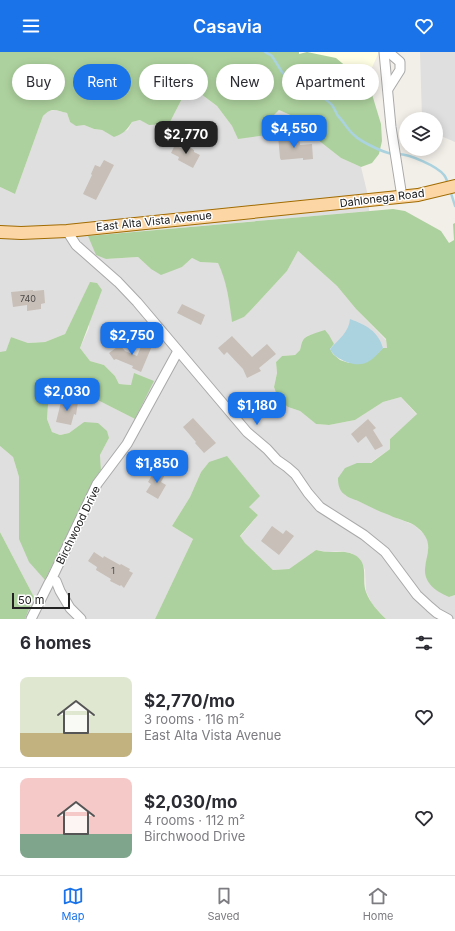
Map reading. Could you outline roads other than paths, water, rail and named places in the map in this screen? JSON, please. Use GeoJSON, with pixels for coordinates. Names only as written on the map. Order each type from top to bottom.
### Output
{"type":"FeatureCollection","features":[{"type":"Feature","properties":{"kind":"main road","name":"Dahlonega Road"},"geometry":{"type":"LineString","coordinates":[[309,206],[418,195],[455,186]]}},
{"type":"Feature","properties":{"kind":"main road","name":"East Alta Vista Avenue"},"geometry":{"type":"LineString","coordinates":[[0,232],[21,233],[68,230],[309,206]]}},
{"type":"Feature","properties":{"kind":"street"},"geometry":{"type":"LineString","coordinates":[[384,52],[391,127],[402,197]]}},
{"type":"Feature","properties":{"kind":"street"},"geometry":{"type":"LineString","coordinates":[[387,52],[400,62],[400,70],[388,89]]}},
{"type":"Feature","properties":{"kind":"street"},"geometry":{"type":"LineString","coordinates":[[68,230],[76,245],[118,282],[137,302],[247,432],[267,449],[276,460],[287,467],[294,474],[320,507],[364,535],[385,552],[417,595],[437,613],[448,619]]}},
{"type":"Feature","properties":{"kind":"street","name":"Birchwood Drive"},"geometry":{"type":"LineString","coordinates":[[31,619],[49,583],[52,580],[97,484],[127,444],[178,351]]}},
{"type":"Feature","properties":{"kind":"street"},"geometry":{"type":"LineString","coordinates":[[52,580],[56,581],[70,608],[81,619]]}},
{"type":"Feature","properties":{"kind":"water"},"geometry":{"type":"Polygon","coordinates":[[[350,319],[371,329],[381,342],[383,348],[375,357],[366,363],[356,364],[344,361],[336,356],[330,349],[346,332],[350,319]]]}},
{"type":"Feature","properties":{"kind":"waterway"},"geometry":{"type":"LineString","coordinates":[[265,52],[271,55],[282,72],[290,80],[329,102],[333,106],[338,116],[357,138],[367,144],[393,154]]}},
{"type":"Feature","properties":{"kind":"waterway"},"geometry":{"type":"LineString","coordinates":[[398,154],[416,158],[429,164],[445,176],[448,184]]}},
{"type":"Feature","properties":{"kind":"waterway"},"geometry":{"type":"LineString","coordinates":[[450,190],[455,206]]}}]}
